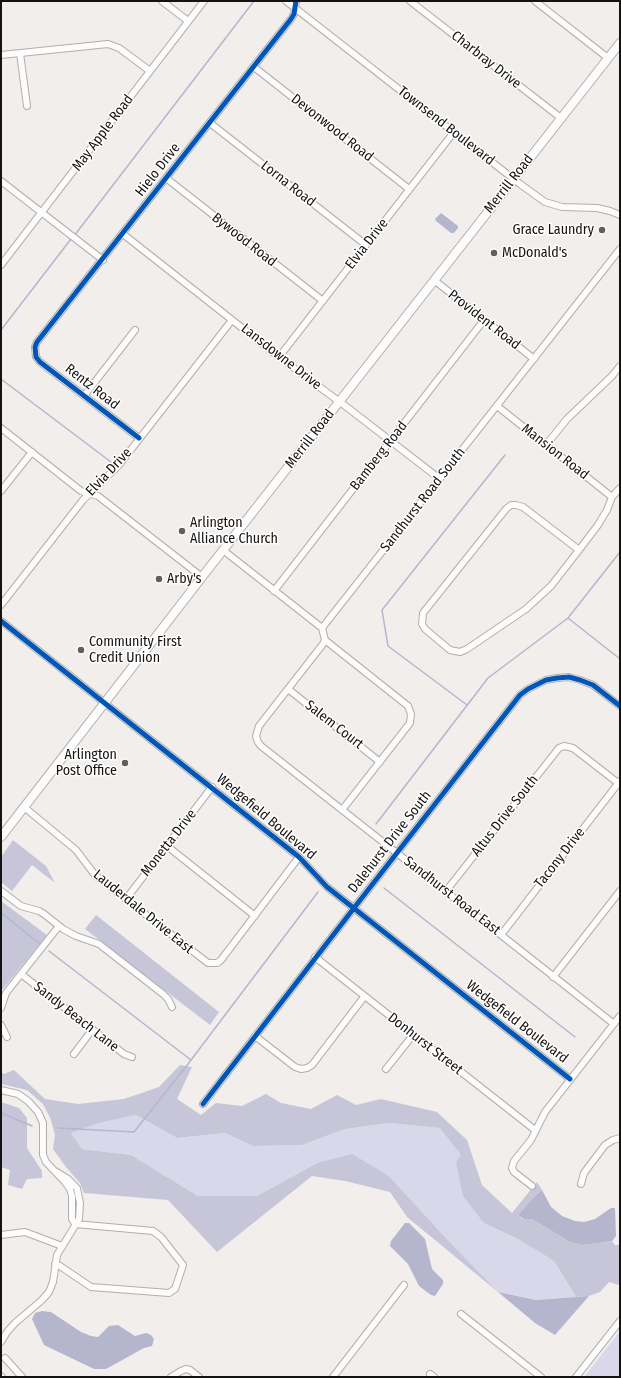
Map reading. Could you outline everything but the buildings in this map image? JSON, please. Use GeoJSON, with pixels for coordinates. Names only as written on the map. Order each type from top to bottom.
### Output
{"type":"FeatureCollection","features":[{"type":"Feature","properties":{"kind":"main road","name":"Merrill Road"},"geometry":{"type":"LineString","coordinates":[[1,837],[223,550],[620,43]]}},
{"type":"Feature","properties":{"kind":"street"},"geometry":{"type":"LineString","coordinates":[[162,1],[188,22]]}},
{"type":"Feature","properties":{"kind":"street","name":"May Apple Road"},"geometry":{"type":"LineString","coordinates":[[1,265],[204,1]]}},
{"type":"Feature","properties":{"kind":"street","name":"Townsend Boulevard"},"geometry":{"type":"LineString","coordinates":[[286,1],[513,179],[545,202],[569,208],[597,208],[620,215]]}},
{"type":"Feature","properties":{"kind":"street","name":"Hielo Drive"},"geometry":{"type":"LineString","coordinates":[[35,351],[37,342],[291,19],[296,8],[296,1]]}},
{"type":"Feature","properties":{"kind":"street","name":"Charbray Drive"},"geometry":{"type":"LineString","coordinates":[[410,1],[561,118]]}},
{"type":"Feature","properties":{"kind":"street"},"geometry":{"type":"LineString","coordinates":[[534,1],[608,58]]}},
{"type":"Feature","properties":{"kind":"street"},"geometry":{"type":"LineString","coordinates":[[1,55],[108,44],[119,48],[150,71]]}},
{"type":"Feature","properties":{"kind":"street"},"geometry":{"type":"LineString","coordinates":[[20,53],[27,106]]}},
{"type":"Feature","properties":{"kind":"street","name":"Devonwood Road"},"geometry":{"type":"LineString","coordinates":[[254,67],[409,189]]}},
{"type":"Feature","properties":{"kind":"street","name":"Lorna Road"},"geometry":{"type":"LineString","coordinates":[[210,123],[366,245]]}},
{"type":"Feature","properties":{"kind":"street","name":"Elvia Drive"},"geometry":{"type":"LineString","coordinates":[[279,356],[454,132]]}},
{"type":"Feature","properties":{"kind":"street","name":"Bywood Road"},"geometry":{"type":"LineString","coordinates":[[166,178],[323,301]]}},
{"type":"Feature","properties":{"kind":"street"},"geometry":{"type":"LineString","coordinates":[[1,181],[103,260]]}},
{"type":"Feature","properties":{"kind":"street","name":"Lansdowne Drive"},"geometry":{"type":"LineString","coordinates":[[123,234],[232,320],[440,479]]}},
{"type":"Feature","properties":{"kind":"street","name":"Sandhurst Road South"},"geometry":{"type":"LineString","coordinates":[[322,628],[620,249]]}},
{"type":"Feature","properties":{"kind":"street","name":"Provident Road"},"geometry":{"type":"LineString","coordinates":[[434,280],[534,359]]}},
{"type":"Feature","properties":{"kind":"street","name":"Elvia Drive"},"geometry":{"type":"LineString","coordinates":[[1,605],[83,500],[119,465],[232,320]]}},
{"type":"Feature","properties":{"kind":"street","name":"Bamberg Road"},"geometry":{"type":"LineString","coordinates":[[274,591],[484,320]]}},
{"type":"Feature","properties":{"kind":"street"},"geometry":{"type":"LineString","coordinates":[[84,396],[135,330]]}},
{"type":"Feature","properties":{"kind":"street","name":"Rentz Road"},"geometry":{"type":"LineString","coordinates":[[35,351],[36,357],[40,362],[139,438]]}},
{"type":"Feature","properties":{"kind":"street"},"geometry":{"type":"LineString","coordinates":[[546,445],[566,419],[612,376],[620,366]]}},
{"type":"Feature","properties":{"kind":"street","name":"Mansion Road"},"geometry":{"type":"LineString","coordinates":[[497,406],[612,497]]}},
{"type":"Feature","properties":{"kind":"street"},"geometry":{"type":"LineString","coordinates":[[1,428],[81,491],[98,496],[202,577]]}},
{"type":"Feature","properties":{"kind":"street"},"geometry":{"type":"LineString","coordinates":[[1,491],[32,452]]}},
{"type":"Feature","properties":{"kind":"street"},"geometry":{"type":"LineString","coordinates":[[579,550],[523,506],[511,505],[506,508],[423,613],[421,620],[422,624],[425,629],[450,650],[460,652],[467,649],[526,609],[551,586],[579,550],[598,525],[607,510],[612,497],[620,488]]}},
{"type":"Feature","properties":{"kind":"street"},"geometry":{"type":"LineString","coordinates":[[223,550],[322,628],[325,640],[408,706],[411,714],[410,723],[342,810]]}},
{"type":"Feature","properties":{"kind":"street","name":"Wedgefield Boulevard"},"geometry":{"type":"LineString","coordinates":[[1,621],[300,857],[324,884],[570,1080]]}},
{"type":"Feature","properties":{"kind":"street"},"geometry":{"type":"LineString","coordinates":[[288,689],[325,640]]}},
{"type":"Feature","properties":{"kind":"street","name":"Dalehurst Drive South"},"geometry":{"type":"LineString","coordinates":[[203,1104],[520,695],[546,680],[569,677],[593,685],[620,706]]}},
{"type":"Feature","properties":{"kind":"street","name":"Sandhurst Road East"},"geometry":{"type":"LineString","coordinates":[[288,689],[259,726],[256,736],[261,746],[614,1024]]}},
{"type":"Feature","properties":{"kind":"street","name":"Salem Court"},"geometry":{"type":"LineString","coordinates":[[288,689],[380,762]]}},
{"type":"Feature","properties":{"kind":"street","name":"Altus Drive South"},"geometry":{"type":"LineString","coordinates":[[446,891],[559,748],[568,746],[573,748],[619,782]]}},
{"type":"Feature","properties":{"kind":"street","name":"Tacony Drive"},"geometry":{"type":"LineString","coordinates":[[500,934],[619,782]]}},
{"type":"Feature","properties":{"kind":"street","name":"Monetta Drive"},"geometry":{"type":"LineString","coordinates":[[126,899],[212,788]]}},
{"type":"Feature","properties":{"kind":"street","name":"Lauderdale Drive East"},"geometry":{"type":"LineString","coordinates":[[24,807],[76,850],[95,875],[203,961],[212,964],[221,960],[255,916]]}},
{"type":"Feature","properties":{"kind":"street"},"geometry":{"type":"LineString","coordinates":[[167,846],[255,916],[300,857]]}},
{"type":"Feature","properties":{"kind":"street"},"geometry":{"type":"LineString","coordinates":[[1,891],[21,906],[39,911],[59,926],[76,936],[99,944],[168,999],[172,1007]]}},
{"type":"Feature","properties":{"kind":"street"},"geometry":{"type":"LineString","coordinates":[[553,976],[620,891]]}},
{"type":"Feature","properties":{"kind":"street"},"geometry":{"type":"LineString","coordinates":[[1,1008],[6,993],[59,926]]}},
{"type":"Feature","properties":{"kind":"street","name":"Donhurst Street"},"geometry":{"type":"LineString","coordinates":[[316,957],[364,997],[535,1130]]}},
{"type":"Feature","properties":{"kind":"street","name":"Sandy Beach Lane"},"geometry":{"type":"LineString","coordinates":[[21,974],[124,1054],[132,1057]]}},
{"type":"Feature","properties":{"kind":"street"},"geometry":{"type":"LineString","coordinates":[[255,1036],[294,1067],[301,1069],[307,1068],[312,1064],[364,997]]}},
{"type":"Feature","properties":{"kind":"street"},"geometry":{"type":"LineString","coordinates":[[532,1186],[514,1172],[512,1168],[514,1161],[530,1140],[545,1112],[620,1016]]}},
{"type":"Feature","properties":{"kind":"street"},"geometry":{"type":"LineString","coordinates":[[1,1025],[7,1037]]}},
{"type":"Feature","properties":{"kind":"street"},"geometry":{"type":"LineString","coordinates":[[74,1054],[92,1030]]}},
{"type":"Feature","properties":{"kind":"street"},"geometry":{"type":"LineString","coordinates":[[386,1069],[413,1035]]}},
{"type":"Feature","properties":{"kind":"street"},"geometry":{"type":"LineString","coordinates":[[1,1090],[18,1094],[28,1101],[38,1112],[43,1123],[43,1154],[46,1162],[77,1188],[79,1194],[80,1216],[70,1236],[57,1255],[53,1282],[49,1292],[15,1323],[1,1342]]}},
{"type":"Feature","properties":{"kind":"street"},"geometry":{"type":"LineString","coordinates":[[581,1184],[584,1173],[606,1145],[613,1140],[620,1138]]}},
{"type":"Feature","properties":{"kind":"street"},"geometry":{"type":"LineString","coordinates":[[55,1264],[91,1288],[169,1293],[176,1289],[183,1265],[160,1237],[153,1231],[75,1224]]}},
{"type":"Feature","properties":{"kind":"street"},"geometry":{"type":"LineString","coordinates":[[1,1235],[26,1232],[62,1246]]}},
{"type":"Feature","properties":{"kind":"street"},"geometry":{"type":"LineString","coordinates":[[333,1377],[404,1285]]}},
{"type":"Feature","properties":{"kind":"street"},"geometry":{"type":"LineString","coordinates":[[461,1314],[541,1377]]}},
{"type":"Feature","properties":{"kind":"street"},"geometry":{"type":"LineString","coordinates":[[576,1377],[620,1321]]}},
{"type":"Feature","properties":{"kind":"street"},"geometry":{"type":"LineString","coordinates":[[5,1358],[22,1377]]}},
{"type":"Feature","properties":{"kind":"street"},"geometry":{"type":"LineString","coordinates":[[171,1377],[186,1369],[190,1370],[199,1377]]}},
{"type":"Feature","properties":{"kind":"shaded area"},"geometry":{"type":"Polygon","coordinates":[[[441,213],[458,226],[454,233],[451,233],[436,221],[435,219],[441,213]]]}},
{"type":"Feature","properties":{"kind":"shaded area"},"geometry":{"type":"Polygon","coordinates":[[[13,840],[46,866],[55,883],[32,865],[12,891],[1,882],[1,857],[13,840]]]}},
{"type":"Feature","properties":{"kind":"shaded area"},"geometry":{"type":"Polygon","coordinates":[[[1,901],[47,935],[3,989],[1,989],[1,901]]]}},
{"type":"Feature","properties":{"kind":"shaded area"},"geometry":{"type":"Polygon","coordinates":[[[96,915],[219,1012],[210,1025],[85,929],[96,915]]]}},
{"type":"Feature","properties":{"kind":"shaded area"},"geometry":{"type":"Polygon","coordinates":[[[180,1065],[192,1067],[177,1099],[201,1115],[216,1103],[242,1106],[266,1094],[281,1103],[311,1109],[337,1095],[356,1105],[381,1099],[437,1112],[467,1140],[482,1185],[512,1213],[537,1182],[542,1190],[518,1215],[523,1219],[532,1219],[570,1242],[583,1245],[612,1241],[615,1245],[620,1245],[620,1284],[618,1285],[609,1282],[600,1292],[589,1296],[576,1297],[554,1261],[518,1239],[484,1223],[463,1196],[456,1162],[461,1155],[440,1128],[389,1123],[345,1129],[302,1145],[253,1146],[225,1133],[177,1138],[136,1115],[99,1123],[71,1133],[82,1149],[131,1155],[198,1196],[257,1196],[317,1163],[352,1154],[389,1176],[498,1292],[407,1217],[390,1192],[345,1181],[312,1176],[217,1252],[168,1200],[84,1193],[80,1183],[53,1149],[55,1135],[51,1120],[43,1104],[27,1090],[1,1084],[1,1072],[4,1074],[14,1070],[45,1099],[78,1104],[124,1099],[159,1087],[180,1065]]]}},
{"type":"Feature","properties":{"kind":"shaded area"},"geometry":{"type":"Polygon","coordinates":[[[1,1102],[19,1108],[27,1118],[27,1148],[42,1171],[42,1178],[27,1179],[22,1189],[8,1185],[10,1170],[1,1167],[1,1102]]]}},
{"type":"Feature","properties":{"kind":"shaded area"},"geometry":{"type":"Polygon","coordinates":[[[136,1115],[177,1138],[225,1133],[253,1146],[302,1145],[345,1129],[389,1123],[441,1128],[461,1155],[484,1223],[518,1239],[554,1261],[576,1297],[536,1300],[498,1292],[389,1176],[317,1163],[257,1196],[198,1196],[131,1155],[82,1149],[71,1133],[99,1123],[136,1115]]]}},
{"type":"Feature","properties":{"kind":"shaded area"},"geometry":{"type":"Polygon","coordinates":[[[542,1190],[551,1207],[562,1216],[575,1221],[584,1222],[595,1219],[611,1208],[615,1208],[616,1236],[612,1241],[583,1245],[570,1242],[532,1219],[524,1219],[518,1215],[542,1190]]]}},
{"type":"Feature","properties":{"kind":"shaded area"},"geometry":{"type":"Polygon","coordinates":[[[405,1223],[409,1223],[425,1239],[432,1269],[443,1280],[443,1284],[435,1296],[431,1295],[419,1286],[408,1264],[390,1246],[391,1241],[405,1223]]]}},
{"type":"Feature","properties":{"kind":"shaded area"},"geometry":{"type":"Polygon","coordinates":[[[498,1292],[536,1300],[589,1296],[555,1335],[535,1323],[498,1292]]]}},
{"type":"Feature","properties":{"kind":"shaded area"},"geometry":{"type":"Polygon","coordinates":[[[42,1311],[51,1312],[81,1332],[91,1336],[98,1337],[109,1326],[118,1325],[135,1336],[146,1333],[151,1335],[154,1339],[152,1346],[144,1348],[106,1369],[94,1369],[44,1345],[32,1319],[35,1313],[42,1311]]]}},
{"type":"Feature","properties":{"kind":"shaded area"},"geometry":{"type":"Polygon","coordinates":[[[620,1331],[620,1377],[584,1377],[620,1331]]]}},
{"type":"Feature","properties":{"kind":"waterway"},"geometry":{"type":"LineString","coordinates":[[74,236],[254,1]]}},
{"type":"Feature","properties":{"kind":"waterway"},"geometry":{"type":"LineString","coordinates":[[1,330],[71,239]]}},
{"type":"Feature","properties":{"kind":"waterway"},"geometry":{"type":"LineString","coordinates":[[1,379],[111,462]]}},
{"type":"Feature","properties":{"kind":"waterway"},"geometry":{"type":"LineString","coordinates":[[467,705],[388,646],[382,610],[505,455]]}},
{"type":"Feature","properties":{"kind":"waterway"},"geometry":{"type":"LineString","coordinates":[[620,552],[568,618],[620,659]]}},
{"type":"Feature","properties":{"kind":"waterway"},"geometry":{"type":"LineString","coordinates":[[376,824],[488,678],[568,618]]}},
{"type":"Feature","properties":{"kind":"waterway"},"geometry":{"type":"LineString","coordinates":[[384,888],[575,1037]]}},
{"type":"Feature","properties":{"kind":"waterway"},"geometry":{"type":"LineString","coordinates":[[58,1128],[134,1132],[188,1064],[318,892]]}},
{"type":"Feature","properties":{"kind":"waterway"},"geometry":{"type":"LineString","coordinates":[[1,913],[39,943]]}},
{"type":"Feature","properties":{"kind":"waterway"},"geometry":{"type":"LineString","coordinates":[[49,951],[191,1060]]}},
{"type":"Feature","properties":{"kind":"waterway"},"geometry":{"type":"LineString","coordinates":[[1,1113],[32,1126]]}},
{"type":"Feature","properties":{"kind":"cycle path"},"geometry":{"type":"LineString","coordinates":[[139,438],[40,362],[36,357],[35,347],[37,342],[291,19],[294,14],[296,1]]}},
{"type":"Feature","properties":{"kind":"cycle path"},"geometry":{"type":"LineString","coordinates":[[1,621],[299,857],[327,887],[570,1079]]}},
{"type":"Feature","properties":{"kind":"cycle path"},"geometry":{"type":"LineString","coordinates":[[203,1104],[520,695],[546,680],[569,677],[593,685],[620,706]]}},
{"type":"Feature","properties":{"kind":"place","name":"Grace Laundry"},"geometry":{"type":"Point","coordinates":[602,230]}},
{"type":"Feature","properties":{"kind":"place","name":"McDonald's"},"geometry":{"type":"Point","coordinates":[494,253]}},
{"type":"Feature","properties":{"kind":"place","name":"Arlington Alliance Church"},"geometry":{"type":"Point","coordinates":[182,531]}},
{"type":"Feature","properties":{"kind":"place","name":"Arby's"},"geometry":{"type":"Point","coordinates":[159,579]}},
{"type":"Feature","properties":{"kind":"place","name":"Community First Credit Union"},"geometry":{"type":"Point","coordinates":[81,650]}},
{"type":"Feature","properties":{"kind":"place","name":"Arlington Post Office"},"geometry":{"type":"Point","coordinates":[125,763]}}]}
